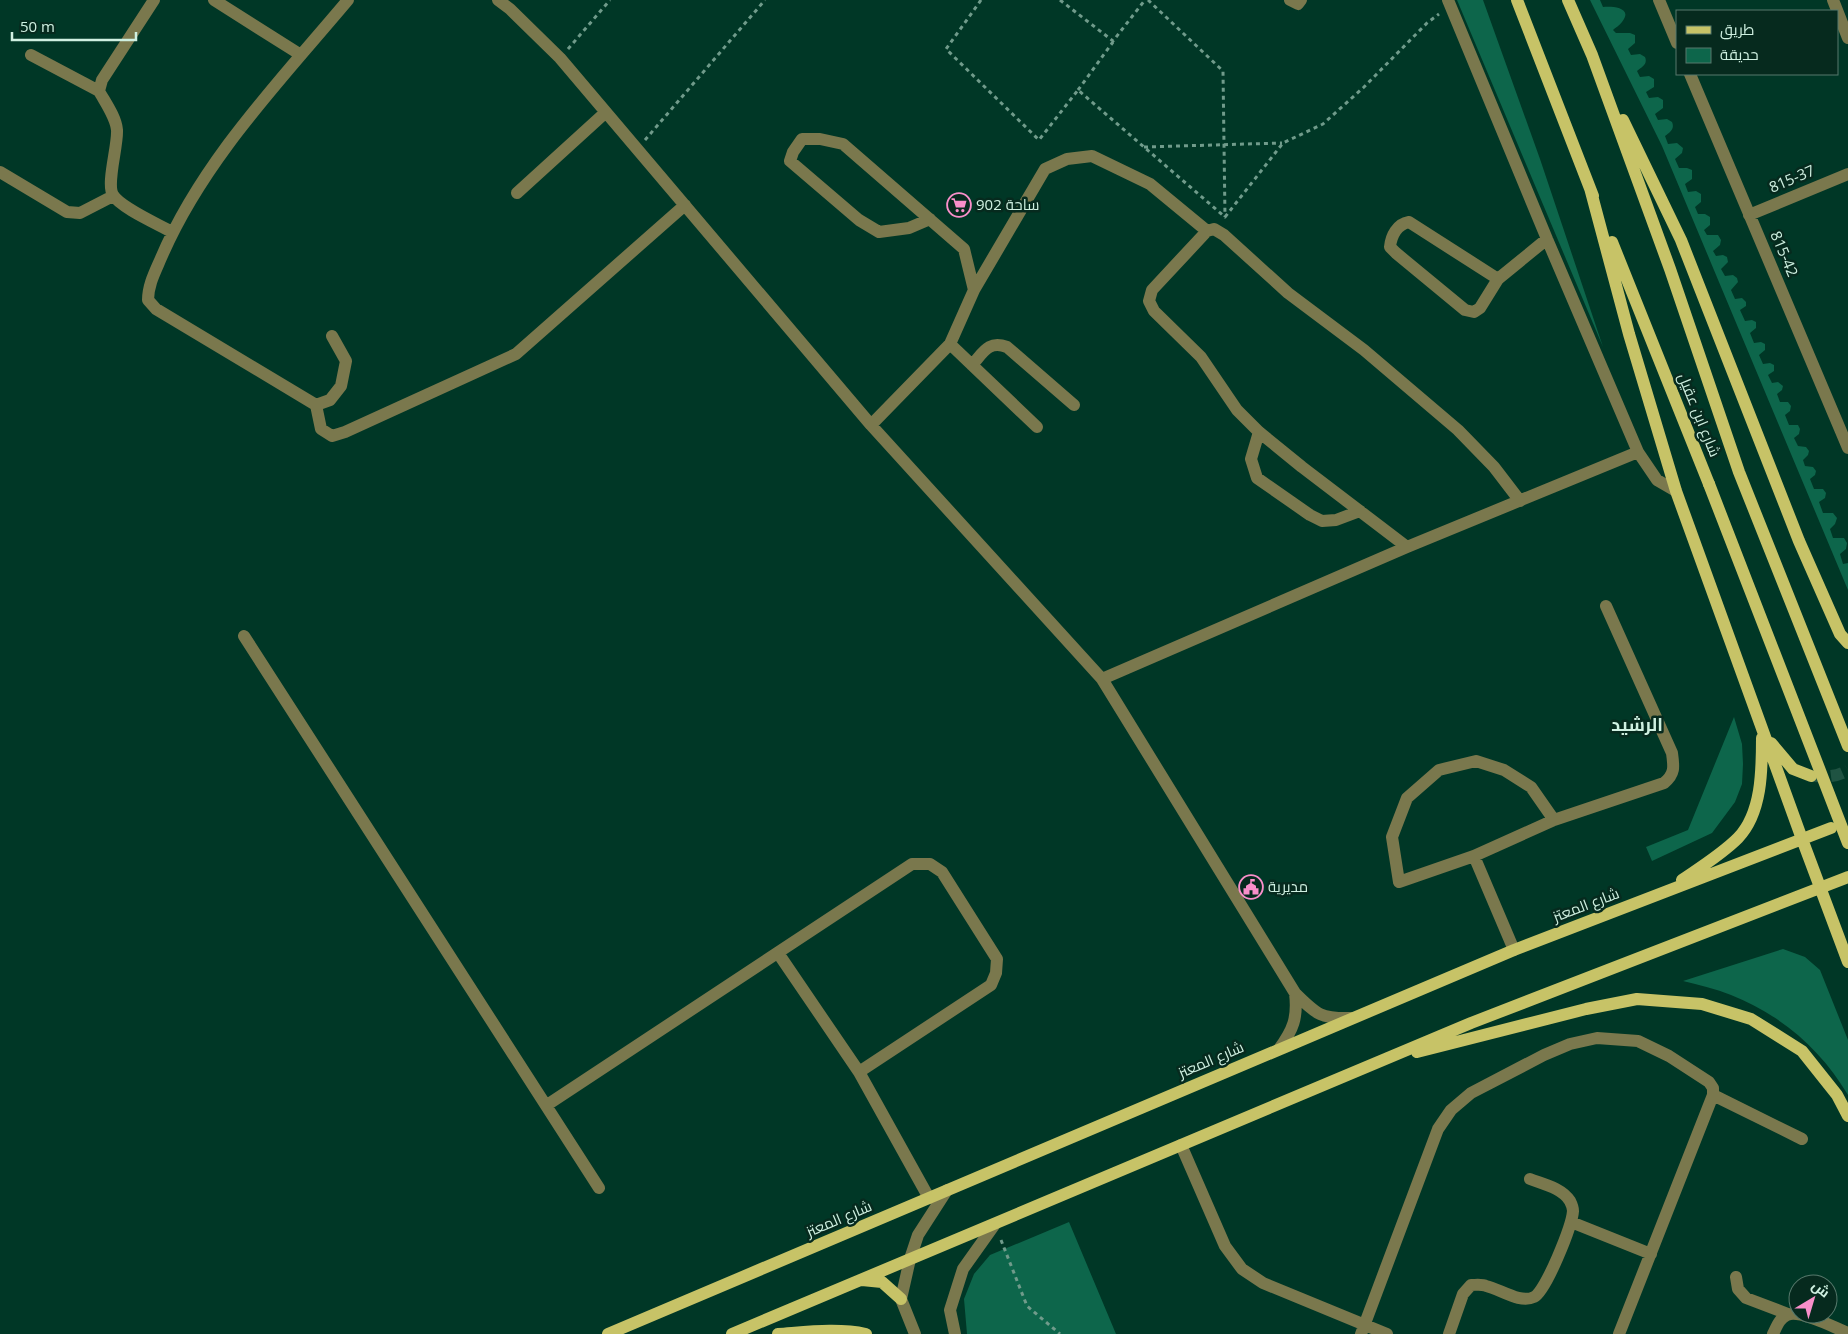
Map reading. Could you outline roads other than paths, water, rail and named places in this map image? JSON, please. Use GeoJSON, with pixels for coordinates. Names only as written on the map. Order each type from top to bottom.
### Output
{"type":"FeatureCollection","features":[{"type":"Feature","properties":{"kind":"main road","name":"شارع ابن عقيل"},"geometry":{"type":"LineString","coordinates":[[1517,0],[1709,484],[1848,843]]}},
{"type":"Feature","properties":{"kind":"main road","name":"شارع ابن عقيل"},"geometry":{"type":"LineString","coordinates":[[1568,0],[1592,55],[1670,269],[1739,472],[1848,746]]}},
{"type":"Feature","properties":{"kind":"main road"},"geometry":{"type":"LineString","coordinates":[[1592,55],[1681,240],[1800,541],[1844,638],[1848,654]]}},
{"type":"Feature","properties":{"kind":"main road"},"geometry":{"type":"LineString","coordinates":[[1590,188],[1629,334],[1676,491],[1848,962]]}},
{"type":"Feature","properties":{"kind":"main road"},"geometry":{"type":"LineString","coordinates":[[1762,728],[1777,752],[1793,769],[1811,776]]}},
{"type":"Feature","properties":{"kind":"main road"},"geometry":{"type":"LineString","coordinates":[[1669,890],[1739,837],[1751,818],[1762,779],[1762,728]]}},
{"type":"Feature","properties":{"kind":"main road","name":"شارع المعتز"},"geometry":{"type":"LineString","coordinates":[[608,1334],[1514,950],[1831,828]]}},
{"type":"Feature","properties":{"kind":"main road"},"geometry":{"type":"LineString","coordinates":[[732,1334],[1480,1019],[1848,877]]}},
{"type":"Feature","properties":{"kind":"main road"},"geometry":{"type":"LineString","coordinates":[[1376,1063],[1586,1009],[1638,999],[1702,1004],[1751,1019],[1802,1051],[1837,1095],[1848,1116]]}},
{"type":"Feature","properties":{"kind":"main road"},"geometry":{"type":"LineString","coordinates":[[860,1280],[882,1282],[901,1299]]}},
{"type":"Feature","properties":{"kind":"main road"},"geometry":{"type":"LineString","coordinates":[[778,1334],[824,1331],[854,1331],[866,1334]]}},
{"type":"Feature","properties":{"kind":"street"},"geometry":{"type":"LineString","coordinates":[[153,0],[102,80],[100,91],[117,127],[118,142],[110,188],[113,196],[124,206],[172,232]]}},
{"type":"Feature","properties":{"kind":"street"},"geometry":{"type":"LineString","coordinates":[[214,0],[301,55]]}},
{"type":"Feature","properties":{"kind":"street"},"geometry":{"type":"LineString","coordinates":[[348,0],[232,138],[172,232],[148,289],[148,300],[156,310],[316,405],[321,429],[332,436],[345,432],[516,354],[685,206]]}},
{"type":"Feature","properties":{"kind":"street"},"geometry":{"type":"LineString","coordinates":[[498,0],[510,9],[560,58],[871,425],[1102,679],[1295,993],[1311,1009],[1329,1019],[1352,1018]]}},
{"type":"Feature","properties":{"kind":"street"},"geometry":{"type":"LineString","coordinates":[[1290,0],[1298,4],[1302,0]]}},
{"type":"Feature","properties":{"kind":"street"},"geometry":{"type":"LineString","coordinates":[[1659,0],[1676,41]]}},
{"type":"Feature","properties":{"kind":"street"},"geometry":{"type":"LineString","coordinates":[[1449,2],[1638,452],[1657,480],[1676,491]]}},
{"type":"Feature","properties":{"kind":"street"},"geometry":{"type":"LineString","coordinates":[[1838,13],[1848,38]]}},
{"type":"Feature","properties":{"kind":"street"},"geometry":{"type":"LineString","coordinates":[[31,55],[100,91]]}},
{"type":"Feature","properties":{"kind":"street","name":"815-42"},"geometry":{"type":"LineString","coordinates":[[1690,75],[1848,448]]}},
{"type":"Feature","properties":{"kind":"street"},"geometry":{"type":"LineString","coordinates":[[517,193],[606,112]]}},
{"type":"Feature","properties":{"kind":"street"},"geometry":{"type":"LineString","coordinates":[[930,220],[909,228],[879,232],[859,220],[790,161],[793,152],[802,139],[820,139],[842,144],[964,249],[974,290]]}},
{"type":"Feature","properties":{"kind":"street"},"geometry":{"type":"LineString","coordinates":[[871,425],[950,344],[974,290],[1045,169],[1067,159],[1092,156],[1150,184],[1207,231]]}},
{"type":"Feature","properties":{"kind":"street"},"geometry":{"type":"LineString","coordinates":[[0,172],[67,212],[80,213],[113,196]]}},
{"type":"Feature","properties":{"kind":"street","name":"815-37"},"geometry":{"type":"LineString","coordinates":[[1749,215],[1848,174]]}},
{"type":"Feature","properties":{"kind":"street"},"geometry":{"type":"LineString","coordinates":[[1498,279],[1409,222],[1403,223],[1391,237],[1390,246],[1396,253],[1465,310],[1474,312],[1480,308],[1498,279],[1547,239]]}},
{"type":"Feature","properties":{"kind":"street"},"geometry":{"type":"LineString","coordinates":[[1407,547],[1259,432],[1237,410],[1201,357],[1154,310],[1149,301],[1152,290],[1207,231],[1214,229],[1224,235],[1288,292],[1364,350],[1458,430],[1494,467],[1520,501]]}},
{"type":"Feature","properties":{"kind":"street"},"geometry":{"type":"LineString","coordinates":[[316,405],[330,400],[341,386],[346,361],[332,336]]}},
{"type":"Feature","properties":{"kind":"street"},"geometry":{"type":"LineString","coordinates":[[950,344],[1037,427]]}},
{"type":"Feature","properties":{"kind":"street"},"geometry":{"type":"LineString","coordinates":[[972,365],[989,346],[999,344],[1006,347],[1074,405]]}},
{"type":"Feature","properties":{"kind":"street"},"geometry":{"type":"LineString","coordinates":[[1259,432],[1251,459],[1257,478],[1310,515],[1322,520],[1336,520],[1360,511]]}},
{"type":"Feature","properties":{"kind":"street"},"geometry":{"type":"LineString","coordinates":[[1102,679],[1407,547],[1638,452]]}},
{"type":"Feature","properties":{"kind":"street"},"geometry":{"type":"LineString","coordinates":[[1554,820],[1531,787],[1504,770],[1476,761],[1439,770],[1407,798],[1392,836],[1399,882],[1474,856],[1554,820],[1664,783],[1672,776],[1674,767],[1672,753],[1606,606]]}},
{"type":"Feature","properties":{"kind":"street"},"geometry":{"type":"LineString","coordinates":[[244,636],[600,1188]]}},
{"type":"Feature","properties":{"kind":"street"},"geometry":{"type":"LineString","coordinates":[[1474,856],[1514,950]]}},
{"type":"Feature","properties":{"kind":"street"},"geometry":{"type":"LineString","coordinates":[[546,1106],[912,864],[930,864],[942,872],[997,959],[996,973],[991,985],[859,1072]]}},
{"type":"Feature","properties":{"kind":"street"},"geometry":{"type":"LineString","coordinates":[[778,952],[859,1072],[929,1198]]}},
{"type":"Feature","properties":{"kind":"street"},"geometry":{"type":"LineString","coordinates":[[1279,1049],[1292,1031],[1297,1008],[1295,993]]}},
{"type":"Feature","properties":{"kind":"street"},"geometry":{"type":"LineString","coordinates":[[1363,1330],[1438,1129],[1451,1110],[1471,1093],[1570,1044],[1597,1038],[1617,1038],[1638,1041],[1670,1056],[1709,1082],[1713,1088],[1713,1094],[1619,1334]]}},
{"type":"Feature","properties":{"kind":"street"},"geometry":{"type":"LineString","coordinates":[[1713,1094],[1802,1139]]}},
{"type":"Feature","properties":{"kind":"street"},"geometry":{"type":"LineString","coordinates":[[1181,1146],[1226,1246],[1242,1269],[1263,1283],[1363,1330],[1387,1334]]}},
{"type":"Feature","properties":{"kind":"street"},"geometry":{"type":"LineString","coordinates":[[1449,1334],[1463,1294],[1471,1285],[1484,1285],[1524,1299],[1534,1297],[1548,1281],[1571,1222],[1573,1210],[1569,1200],[1561,1191],[1530,1179]]}},
{"type":"Feature","properties":{"kind":"street"},"geometry":{"type":"LineString","coordinates":[[915,1334],[901,1299],[910,1259],[918,1235],[947,1190]]}},
{"type":"Feature","properties":{"kind":"street"},"geometry":{"type":"LineString","coordinates":[[1571,1222],[1651,1254]]}},
{"type":"Feature","properties":{"kind":"street"},"geometry":{"type":"LineString","coordinates":[[955,1334],[950,1310],[963,1269],[995,1224]]}},
{"type":"Feature","properties":{"kind":"street"},"geometry":{"type":"LineString","coordinates":[[1736,1277],[1738,1289],[1746,1298],[1788,1314]]}},
{"type":"Feature","properties":{"kind":"street"},"geometry":{"type":"LineString","coordinates":[[1773,1334],[1779,1321],[1788,1314]]}},
{"type":"Feature","properties":{"kind":"street"},"geometry":{"type":"LineString","coordinates":[[1824,1324],[1848,1334]]}},
{"type":"Feature","properties":{"kind":"tunnel"},"geometry":{"type":"LineString","coordinates":[[1813,776],[1831,776],[1848,770]]}},
{"type":"Feature","properties":{"kind":"place","name":"ساحة 902"},"geometry":{"type":"Point","coordinates":[959,205]}},
{"type":"Feature","properties":{"kind":"place","name":"مديرية"},"geometry":{"type":"Point","coordinates":[1251,887]}},
{"type":"Feature","properties":{"kind":"district","name":"الرشيد"},"geometry":{"type":"Point","coordinates":[1637,725]}}]}
